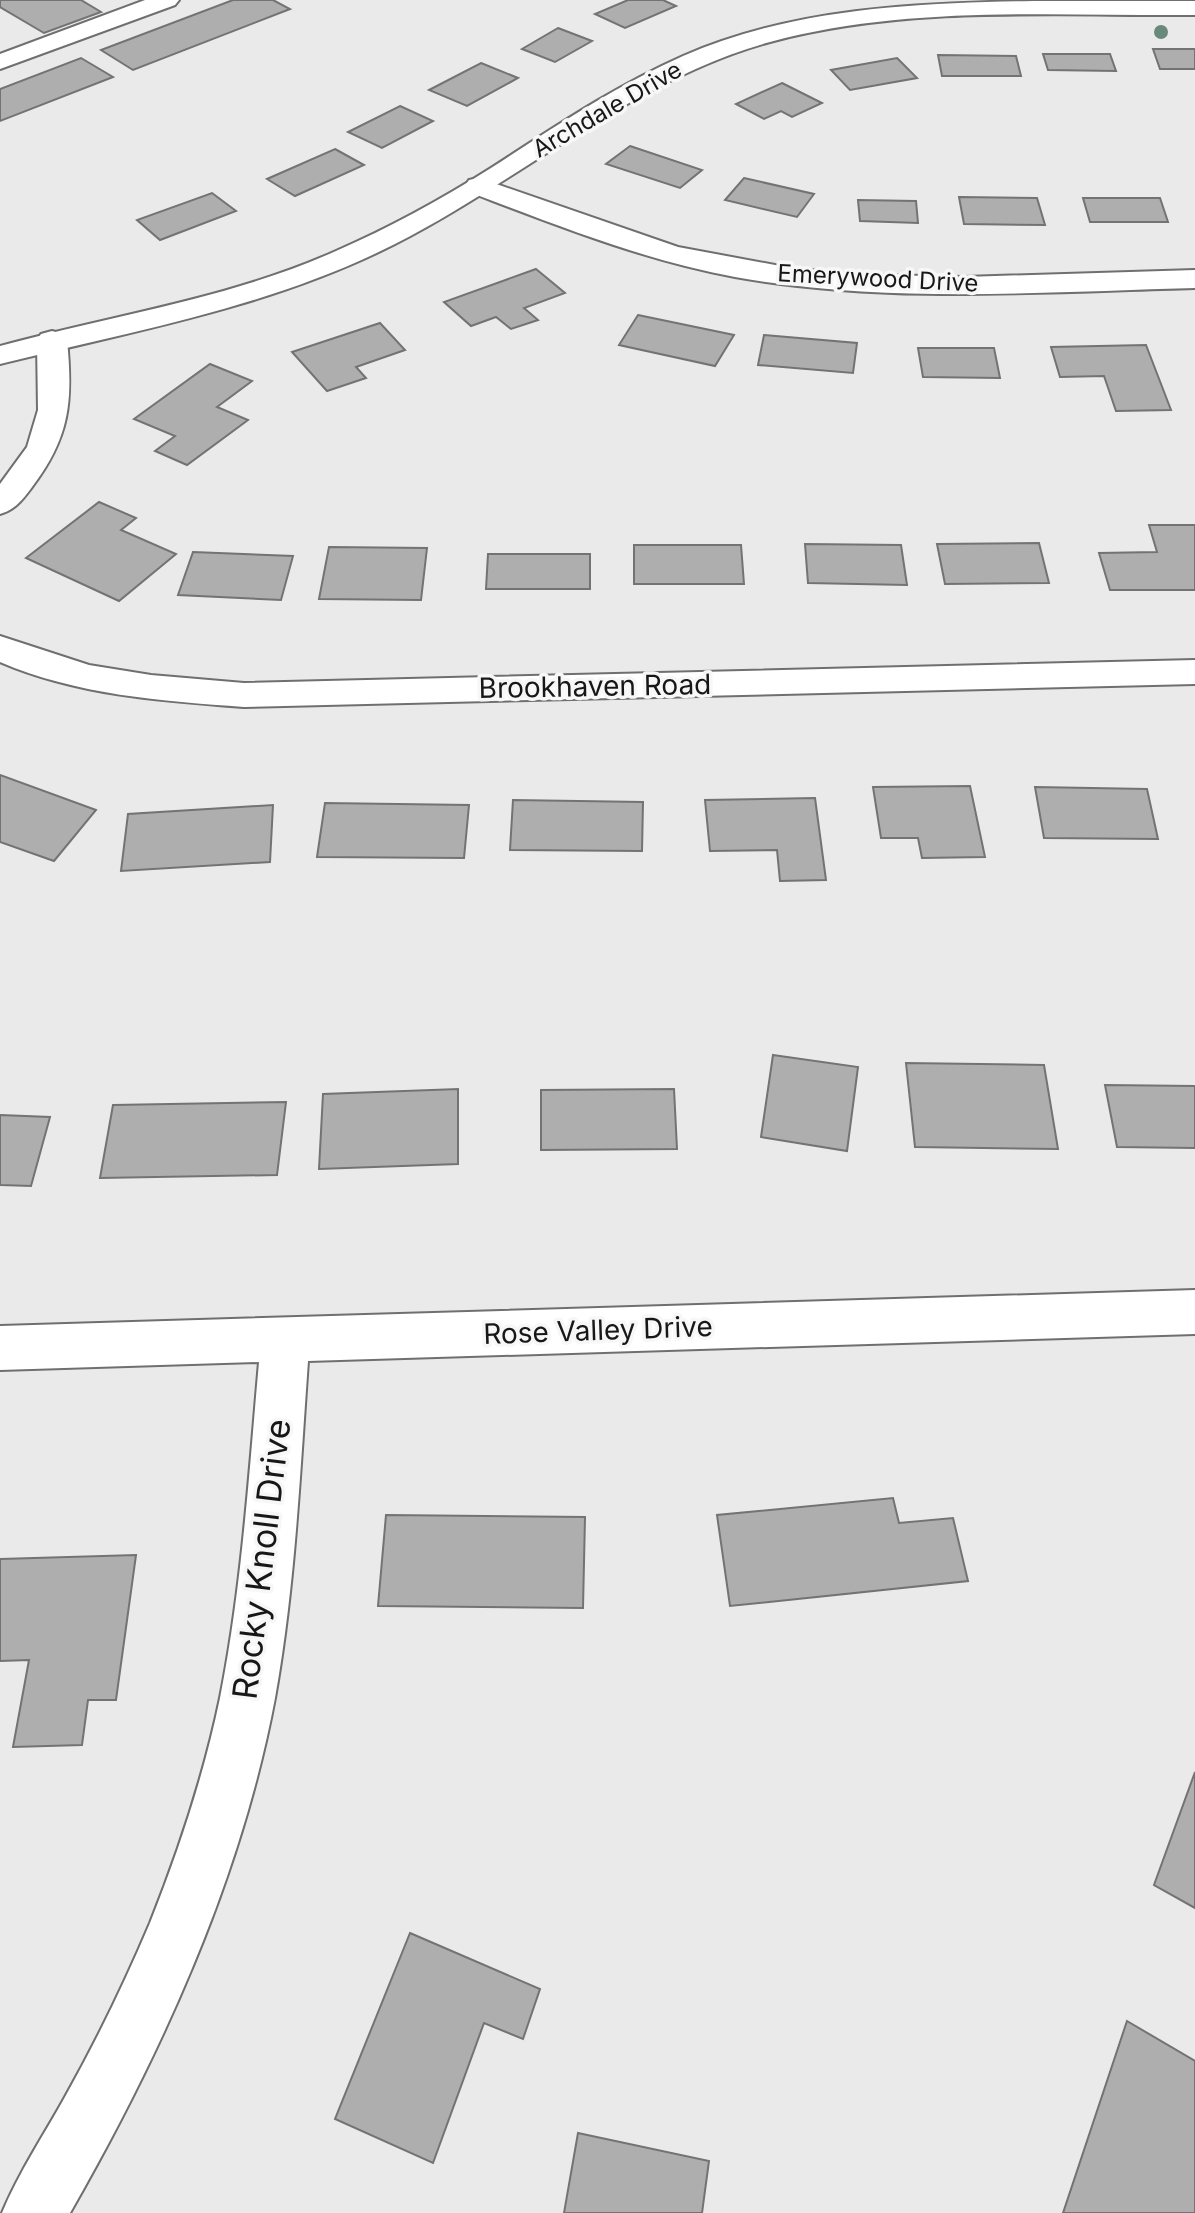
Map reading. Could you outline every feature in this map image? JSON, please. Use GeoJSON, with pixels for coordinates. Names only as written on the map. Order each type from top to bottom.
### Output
{"type":"FeatureCollection","features":[{"type":"Feature","properties":{"kind":"street"},"geometry":{"type":"LineString","coordinates":[[4,56],[167,0]]}},
{"type":"Feature","properties":{"kind":"street","name":"Archdale Drive"},"geometry":{"type":"LineString","coordinates":[[0,355],[52,340],[201,307],[320,268],[428,216],[663,72],[710,52],[761,36],[824,22],[1004,5],[1195,8]]}},
{"type":"Feature","properties":{"kind":"street","name":"Emerywood Drive"},"geometry":{"type":"LineString","coordinates":[[479,186],[660,252],[772,274],[849,282],[927,285],[1195,279]]}},
{"type":"Feature","properties":{"kind":"street"},"geometry":{"type":"LineString","coordinates":[[0,504],[20,483],[43,447],[50,429],[58,395],[52,340]]}},
{"type":"Feature","properties":{"kind":"street","name":"Archdale Drive"},"geometry":{"type":"LineString","coordinates":[[0,343],[52,340]]}},
{"type":"Feature","properties":{"kind":"street","name":"Brookhaven Road"},"geometry":{"type":"LineString","coordinates":[[0,648],[44,664],[119,683],[244,695],[1195,672]]}},
{"type":"Feature","properties":{"kind":"street","name":"Rose Valley Drive"},"geometry":{"type":"LineString","coordinates":[[0,1348],[1195,1312]]}},
{"type":"Feature","properties":{"kind":"street","name":"Rocky Knoll Drive"},"geometry":{"type":"LineString","coordinates":[[34,2213],[151,1994],[214,1825],[236,1746],[264,1596],[285,1341]]}},
{"type":"Feature","properties":{"kind":"building"},"geometry":{"type":"Polygon","coordinates":[[[0,0],[81,0],[101,12],[44,33],[0,7],[0,0]]]}},
{"type":"Feature","properties":{"kind":"building"},"geometry":{"type":"Polygon","coordinates":[[[233,0],[273,0],[290,9],[133,70],[101,50],[233,0]]]}},
{"type":"Feature","properties":{"kind":"building"},"geometry":{"type":"Polygon","coordinates":[[[628,0],[663,0],[676,6],[625,28],[595,14],[628,0]]]}},
{"type":"Feature","properties":{"kind":"building"},"geometry":{"type":"Polygon","coordinates":[[[558,28],[592,41],[555,62],[522,49],[558,28]]]}},
{"type":"Feature","properties":{"kind":"building"},"geometry":{"type":"Polygon","coordinates":[[[1153,49],[1195,49],[1195,69],[1160,69],[1153,49]]]}},
{"type":"Feature","properties":{"kind":"building"},"geometry":{"type":"Polygon","coordinates":[[[1043,54],[1110,54],[1116,71],[1048,70],[1043,54]]]}},
{"type":"Feature","properties":{"kind":"building"},"geometry":{"type":"Polygon","coordinates":[[[938,55],[1016,56],[1021,76],[942,76],[938,55]]]}},
{"type":"Feature","properties":{"kind":"building"},"geometry":{"type":"Polygon","coordinates":[[[81,58],[113,77],[0,121],[0,89],[81,58]]]}},
{"type":"Feature","properties":{"kind":"building"},"geometry":{"type":"Polygon","coordinates":[[[897,58],[917,78],[850,90],[831,70],[897,58]]]}},
{"type":"Feature","properties":{"kind":"building"},"geometry":{"type":"Polygon","coordinates":[[[481,63],[518,78],[467,106],[429,90],[481,63]]]}},
{"type":"Feature","properties":{"kind":"building"},"geometry":{"type":"Polygon","coordinates":[[[782,83],[822,103],[792,117],[781,111],[764,119],[736,104],[782,83]]]}},
{"type":"Feature","properties":{"kind":"building"},"geometry":{"type":"Polygon","coordinates":[[[400,106],[433,121],[382,148],[348,132],[400,106]]]}},
{"type":"Feature","properties":{"kind":"building"},"geometry":{"type":"Polygon","coordinates":[[[630,146],[702,170],[680,188],[606,164],[630,146]]]}},
{"type":"Feature","properties":{"kind":"building"},"geometry":{"type":"Polygon","coordinates":[[[335,149],[364,165],[295,196],[267,179],[335,149]]]}},
{"type":"Feature","properties":{"kind":"building"},"geometry":{"type":"Polygon","coordinates":[[[744,178],[814,194],[797,217],[725,200],[744,178]]]}},
{"type":"Feature","properties":{"kind":"building"},"geometry":{"type":"Polygon","coordinates":[[[212,193],[236,211],[160,240],[137,220],[212,193]]]}},
{"type":"Feature","properties":{"kind":"building"},"geometry":{"type":"Polygon","coordinates":[[[959,197],[1037,198],[1045,225],[964,224],[959,197]]]}},
{"type":"Feature","properties":{"kind":"building"},"geometry":{"type":"Polygon","coordinates":[[[1083,198],[1160,198],[1168,222],[1090,222],[1083,198]]]}},
{"type":"Feature","properties":{"kind":"building"},"geometry":{"type":"Polygon","coordinates":[[[858,200],[916,201],[918,223],[860,221],[858,200]]]}},
{"type":"Feature","properties":{"kind":"building"},"geometry":{"type":"Polygon","coordinates":[[[536,269],[565,293],[524,308],[538,320],[511,329],[496,317],[471,326],[444,302],[536,269]]]}},
{"type":"Feature","properties":{"kind":"building"},"geometry":{"type":"Polygon","coordinates":[[[638,315],[734,335],[715,366],[619,345],[638,315]]]}},
{"type":"Feature","properties":{"kind":"building"},"geometry":{"type":"Polygon","coordinates":[[[380,323],[405,350],[356,367],[366,378],[327,391],[292,352],[380,323]]]}},
{"type":"Feature","properties":{"kind":"building"},"geometry":{"type":"Polygon","coordinates":[[[764,335],[857,343],[853,373],[758,365],[764,335]]]}},
{"type":"Feature","properties":{"kind":"building"},"geometry":{"type":"Polygon","coordinates":[[[1146,345],[1171,410],[1116,411],[1104,376],[1060,377],[1051,347],[1146,345]]]}},
{"type":"Feature","properties":{"kind":"building"},"geometry":{"type":"Polygon","coordinates":[[[918,348],[994,348],[1000,378],[923,377],[918,348]]]}},
{"type":"Feature","properties":{"kind":"building"},"geometry":{"type":"Polygon","coordinates":[[[210,364],[252,381],[217,407],[248,420],[187,465],[155,451],[175,436],[134,419],[210,364]]]}},
{"type":"Feature","properties":{"kind":"building"},"geometry":{"type":"Polygon","coordinates":[[[99,502],[136,518],[121,530],[176,554],[119,601],[26,558],[99,502]]]}},
{"type":"Feature","properties":{"kind":"building"},"geometry":{"type":"Polygon","coordinates":[[[1149,525],[1195,525],[1195,590],[1110,590],[1099,553],[1157,552],[1149,525]]]}},
{"type":"Feature","properties":{"kind":"building"},"geometry":{"type":"Polygon","coordinates":[[[1039,543],[1049,583],[945,584],[937,544],[1039,543]]]}},
{"type":"Feature","properties":{"kind":"building"},"geometry":{"type":"Polygon","coordinates":[[[805,544],[901,545],[907,585],[808,583],[805,544]]]}},
{"type":"Feature","properties":{"kind":"building"},"geometry":{"type":"Polygon","coordinates":[[[634,545],[741,545],[744,584],[634,584],[634,545]]]}},
{"type":"Feature","properties":{"kind":"building"},"geometry":{"type":"Polygon","coordinates":[[[329,547],[427,548],[421,600],[319,599],[329,547]]]}},
{"type":"Feature","properties":{"kind":"building"},"geometry":{"type":"Polygon","coordinates":[[[193,552],[293,556],[281,600],[178,595],[193,552]]]}},
{"type":"Feature","properties":{"kind":"building"},"geometry":{"type":"Polygon","coordinates":[[[488,554],[590,554],[590,589],[486,589],[488,554]]]}},
{"type":"Feature","properties":{"kind":"building"},"geometry":{"type":"Polygon","coordinates":[[[0,775],[96,810],[54,861],[0,842],[0,775]]]}},
{"type":"Feature","properties":{"kind":"building"},"geometry":{"type":"Polygon","coordinates":[[[970,786],[985,857],[922,858],[918,838],[881,838],[873,787],[970,786]]]}},
{"type":"Feature","properties":{"kind":"building"},"geometry":{"type":"Polygon","coordinates":[[[1035,787],[1147,789],[1158,839],[1044,838],[1035,787]]]}},
{"type":"Feature","properties":{"kind":"building"},"geometry":{"type":"Polygon","coordinates":[[[815,798],[826,880],[780,881],[777,850],[710,851],[705,800],[815,798]]]}},
{"type":"Feature","properties":{"kind":"building"},"geometry":{"type":"Polygon","coordinates":[[[513,800],[643,802],[642,851],[510,850],[513,800]]]}},
{"type":"Feature","properties":{"kind":"building"},"geometry":{"type":"Polygon","coordinates":[[[325,803],[469,805],[464,858],[317,857],[325,803]]]}},
{"type":"Feature","properties":{"kind":"building"},"geometry":{"type":"Polygon","coordinates":[[[273,805],[270,862],[121,871],[128,814],[273,805]]]}},
{"type":"Feature","properties":{"kind":"building"},"geometry":{"type":"Polygon","coordinates":[[[773,1055],[858,1067],[847,1151],[761,1137],[773,1055]]]}},
{"type":"Feature","properties":{"kind":"building"},"geometry":{"type":"Polygon","coordinates":[[[906,1063],[1044,1065],[1058,1149],[915,1147],[906,1063]]]}},
{"type":"Feature","properties":{"kind":"building"},"geometry":{"type":"Polygon","coordinates":[[[1105,1085],[1195,1086],[1195,1148],[1117,1147],[1105,1085]]]}},
{"type":"Feature","properties":{"kind":"building"},"geometry":{"type":"Polygon","coordinates":[[[458,1089],[458,1164],[319,1169],[323,1094],[458,1089]]]}},
{"type":"Feature","properties":{"kind":"building"},"geometry":{"type":"Polygon","coordinates":[[[674,1089],[677,1149],[541,1150],[541,1090],[674,1089]]]}},
{"type":"Feature","properties":{"kind":"building"},"geometry":{"type":"Polygon","coordinates":[[[286,1102],[277,1175],[100,1178],[113,1105],[286,1102]]]}},
{"type":"Feature","properties":{"kind":"building"},"geometry":{"type":"Polygon","coordinates":[[[0,1115],[50,1117],[31,1186],[0,1185],[0,1115]]]}},
{"type":"Feature","properties":{"kind":"building"},"geometry":{"type":"Polygon","coordinates":[[[893,1498],[899,1523],[953,1518],[968,1581],[730,1606],[717,1515],[893,1498]]]}},
{"type":"Feature","properties":{"kind":"building"},"geometry":{"type":"Polygon","coordinates":[[[386,1515],[585,1517],[583,1608],[378,1606],[386,1515]]]}},
{"type":"Feature","properties":{"kind":"building"},"geometry":{"type":"Polygon","coordinates":[[[136,1555],[116,1700],[88,1700],[82,1745],[13,1747],[29,1660],[0,1661],[0,1559],[136,1555]]]}},
{"type":"Feature","properties":{"kind":"building"},"geometry":{"type":"Polygon","coordinates":[[[1195,1772],[1195,1908],[1154,1885],[1195,1772]]]}},
{"type":"Feature","properties":{"kind":"building"},"geometry":{"type":"Polygon","coordinates":[[[410,1933],[540,1989],[523,2039],[484,2023],[433,2163],[335,2119],[410,1933]]]}},
{"type":"Feature","properties":{"kind":"building"},"geometry":{"type":"Polygon","coordinates":[[[1127,2021],[1195,2061],[1195,2213],[1063,2213],[1127,2021]]]}},
{"type":"Feature","properties":{"kind":"building"},"geometry":{"type":"Polygon","coordinates":[[[578,2133],[709,2161],[702,2213],[564,2213],[578,2133]]]}}]}
